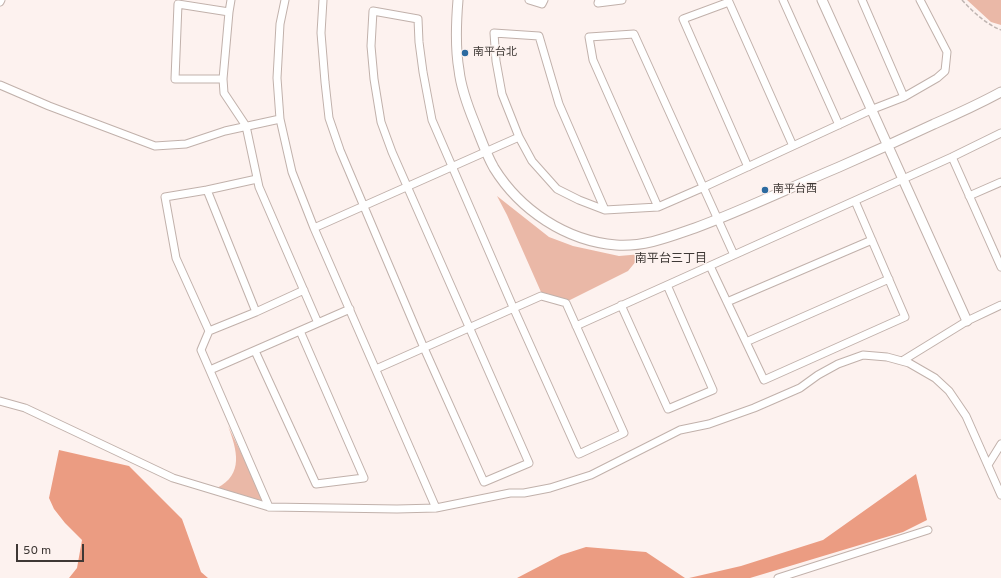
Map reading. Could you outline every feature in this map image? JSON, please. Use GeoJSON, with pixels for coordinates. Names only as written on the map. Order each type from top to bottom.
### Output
{"type":"FeatureCollection","features":[{"type":"Feature","properties":{"kind":"street"},"geometry":{"type":"LineString","coordinates":[[231,0],[223,79],[224,93],[246,126],[259,187],[318,323]]}},
{"type":"Feature","properties":{"kind":"street"},"geometry":{"type":"LineString","coordinates":[[285,0],[280,24],[278,78],[280,119],[292,172],[314,228],[436,508]]}},
{"type":"Feature","properties":{"kind":"street"},"geometry":{"type":"LineString","coordinates":[[323,0],[321,33],[325,82],[330,118],[340,150],[424,348],[484,482],[529,463],[469,328],[392,152],[381,122],[374,79],[371,46],[373,10],[418,19],[423,72],[432,120],[513,307],[579,454],[624,433],[566,303],[541,296],[513,307],[469,328],[424,348],[376,369]]}},
{"type":"Feature","properties":{"kind":"street"},"geometry":{"type":"LineString","coordinates":[[458,0],[456,24],[459,71],[463,92],[486,151],[504,183],[520,200],[544,219],[557,227],[576,235],[616,245],[641,244],[669,238],[718,219],[888,145],[986,101],[1001,92]]}},
{"type":"Feature","properties":{"kind":"street"},"geometry":{"type":"LineString","coordinates":[[530,0],[542,4],[544,0]]}},
{"type":"Feature","properties":{"kind":"street"},"geometry":{"type":"LineString","coordinates":[[599,0],[598,3],[622,0]]}},
{"type":"Feature","properties":{"kind":"street"},"geometry":{"type":"LineString","coordinates":[[783,0],[839,125]]}},
{"type":"Feature","properties":{"kind":"street"},"geometry":{"type":"LineString","coordinates":[[822,0],[873,109],[967,321]]}},
{"type":"Feature","properties":{"kind":"street"},"geometry":{"type":"LineString","coordinates":[[862,0],[904,96]]}},
{"type":"Feature","properties":{"kind":"street"},"geometry":{"type":"LineString","coordinates":[[605,210],[559,104],[540,36],[494,33],[496,61],[502,94],[519,137],[532,161],[557,189],[579,200],[605,210],[658,206],[704,187],[904,96],[945,72],[947,52],[920,0]]}},
{"type":"Feature","properties":{"kind":"street"},"geometry":{"type":"LineString","coordinates":[[748,167],[683,18],[728,2],[793,146]]}},
{"type":"Feature","properties":{"kind":"street"},"geometry":{"type":"LineString","coordinates":[[223,79],[175,79],[178,4],[229,12]]}},
{"type":"Feature","properties":{"kind":"street"},"geometry":{"type":"LineString","coordinates":[[658,206],[593,60],[589,37],[634,34],[734,255]]}},
{"type":"Feature","properties":{"kind":"street"},"geometry":{"type":"LineString","coordinates":[[0,85],[49,106],[155,146],[186,144],[225,131],[280,119]]}},
{"type":"Feature","properties":{"kind":"street"},"geometry":{"type":"LineString","coordinates":[[576,326],[904,179],[1001,133]]}},
{"type":"Feature","properties":{"kind":"street"},"geometry":{"type":"LineString","coordinates":[[314,228],[519,137]]}},
{"type":"Feature","properties":{"kind":"street"},"geometry":{"type":"LineString","coordinates":[[952,157],[1001,267]]}},
{"type":"Feature","properties":{"kind":"street"},"geometry":{"type":"LineString","coordinates":[[209,331],[176,258],[165,197],[206,190],[257,178]]}},
{"type":"Feature","properties":{"kind":"street"},"geometry":{"type":"LineString","coordinates":[[970,196],[1001,182]]}},
{"type":"Feature","properties":{"kind":"street"},"geometry":{"type":"LineString","coordinates":[[206,190],[256,312]]}},
{"type":"Feature","properties":{"kind":"street"},"geometry":{"type":"LineString","coordinates":[[710,266],[764,380],[905,317],[855,201]]}},
{"type":"Feature","properties":{"kind":"street"},"geometry":{"type":"LineString","coordinates":[[727,302],[872,240]]}},
{"type":"Feature","properties":{"kind":"street"},"geometry":{"type":"LineString","coordinates":[[746,342],[889,279]]}},
{"type":"Feature","properties":{"kind":"street"},"geometry":{"type":"LineString","coordinates":[[621,306],[668,409],[713,390],[667,285]]}},
{"type":"Feature","properties":{"kind":"street"},"geometry":{"type":"LineString","coordinates":[[270,507],[201,350],[209,331],[304,290]]}},
{"type":"Feature","properties":{"kind":"street"},"geometry":{"type":"LineString","coordinates":[[902,361],[967,321],[1001,305]]}},
{"type":"Feature","properties":{"kind":"street"},"geometry":{"type":"LineString","coordinates":[[210,370],[350,309]]}},
{"type":"Feature","properties":{"kind":"street"},"geometry":{"type":"LineString","coordinates":[[255,351],[316,484],[364,478],[300,331]]}},
{"type":"Feature","properties":{"kind":"street"},"geometry":{"type":"LineString","coordinates":[[0,401],[25,408],[173,478],[270,507],[397,509],[436,508],[510,493],[524,493],[550,488],[592,475],[680,430],[709,424],[754,408],[800,388],[818,375],[838,364],[863,355],[887,357],[909,362],[934,378],[949,391],[966,416],[1001,495]]}},
{"type":"Feature","properties":{"kind":"street"},"geometry":{"type":"LineString","coordinates":[[988,465],[1001,444]]}},
{"type":"Feature","properties":{"kind":"street"},"geometry":{"type":"LineString","coordinates":[[778,578],[928,530]]}},
{"type":"Feature","properties":{"kind":"path"},"geometry":{"type":"LineString","coordinates":[[962,0],[983,20],[1001,30]]}},
{"type":"Feature","properties":{"kind":"shaded area"},"geometry":{"type":"Polygon","coordinates":[[[967,0],[1001,0],[1001,25],[991,22],[967,0]]]}},
{"type":"Feature","properties":{"kind":"shaded area"},"geometry":{"type":"Polygon","coordinates":[[[497,196],[549,237],[573,246],[619,256],[642,254],[628,271],[568,301],[541,292],[497,196]]]}},
{"type":"Feature","properties":{"kind":"shaded area"},"geometry":{"type":"Polygon","coordinates":[[[228,426],[266,504],[217,488],[226,482],[235,469],[236,452],[228,426]]]}},
{"type":"Feature","properties":{"kind":"shaded area"},"geometry":{"type":"Polygon","coordinates":[[[59,450],[129,466],[182,519],[201,572],[208,578],[69,578],[77,568],[82,540],[65,523],[54,509],[49,498],[59,450]]]}},
{"type":"Feature","properties":{"kind":"shaded area"},"geometry":{"type":"Polygon","coordinates":[[[916,474],[927,520],[903,532],[750,578],[689,578],[741,566],[823,540],[916,474]]]}},
{"type":"Feature","properties":{"kind":"shaded area"},"geometry":{"type":"Polygon","coordinates":[[[586,547],[646,552],[685,578],[517,578],[561,555],[586,547]]]}},
{"type":"Feature","properties":{"kind":"place","name":"南平台北"},"geometry":{"type":"Point","coordinates":[465,53]}},
{"type":"Feature","properties":{"kind":"place","name":"南平台西"},"geometry":{"type":"Point","coordinates":[765,190]}},
{"type":"Feature","properties":{"kind":"district","name":"南平台三丁目"},"geometry":{"type":"Point","coordinates":[671,260]}}]}
